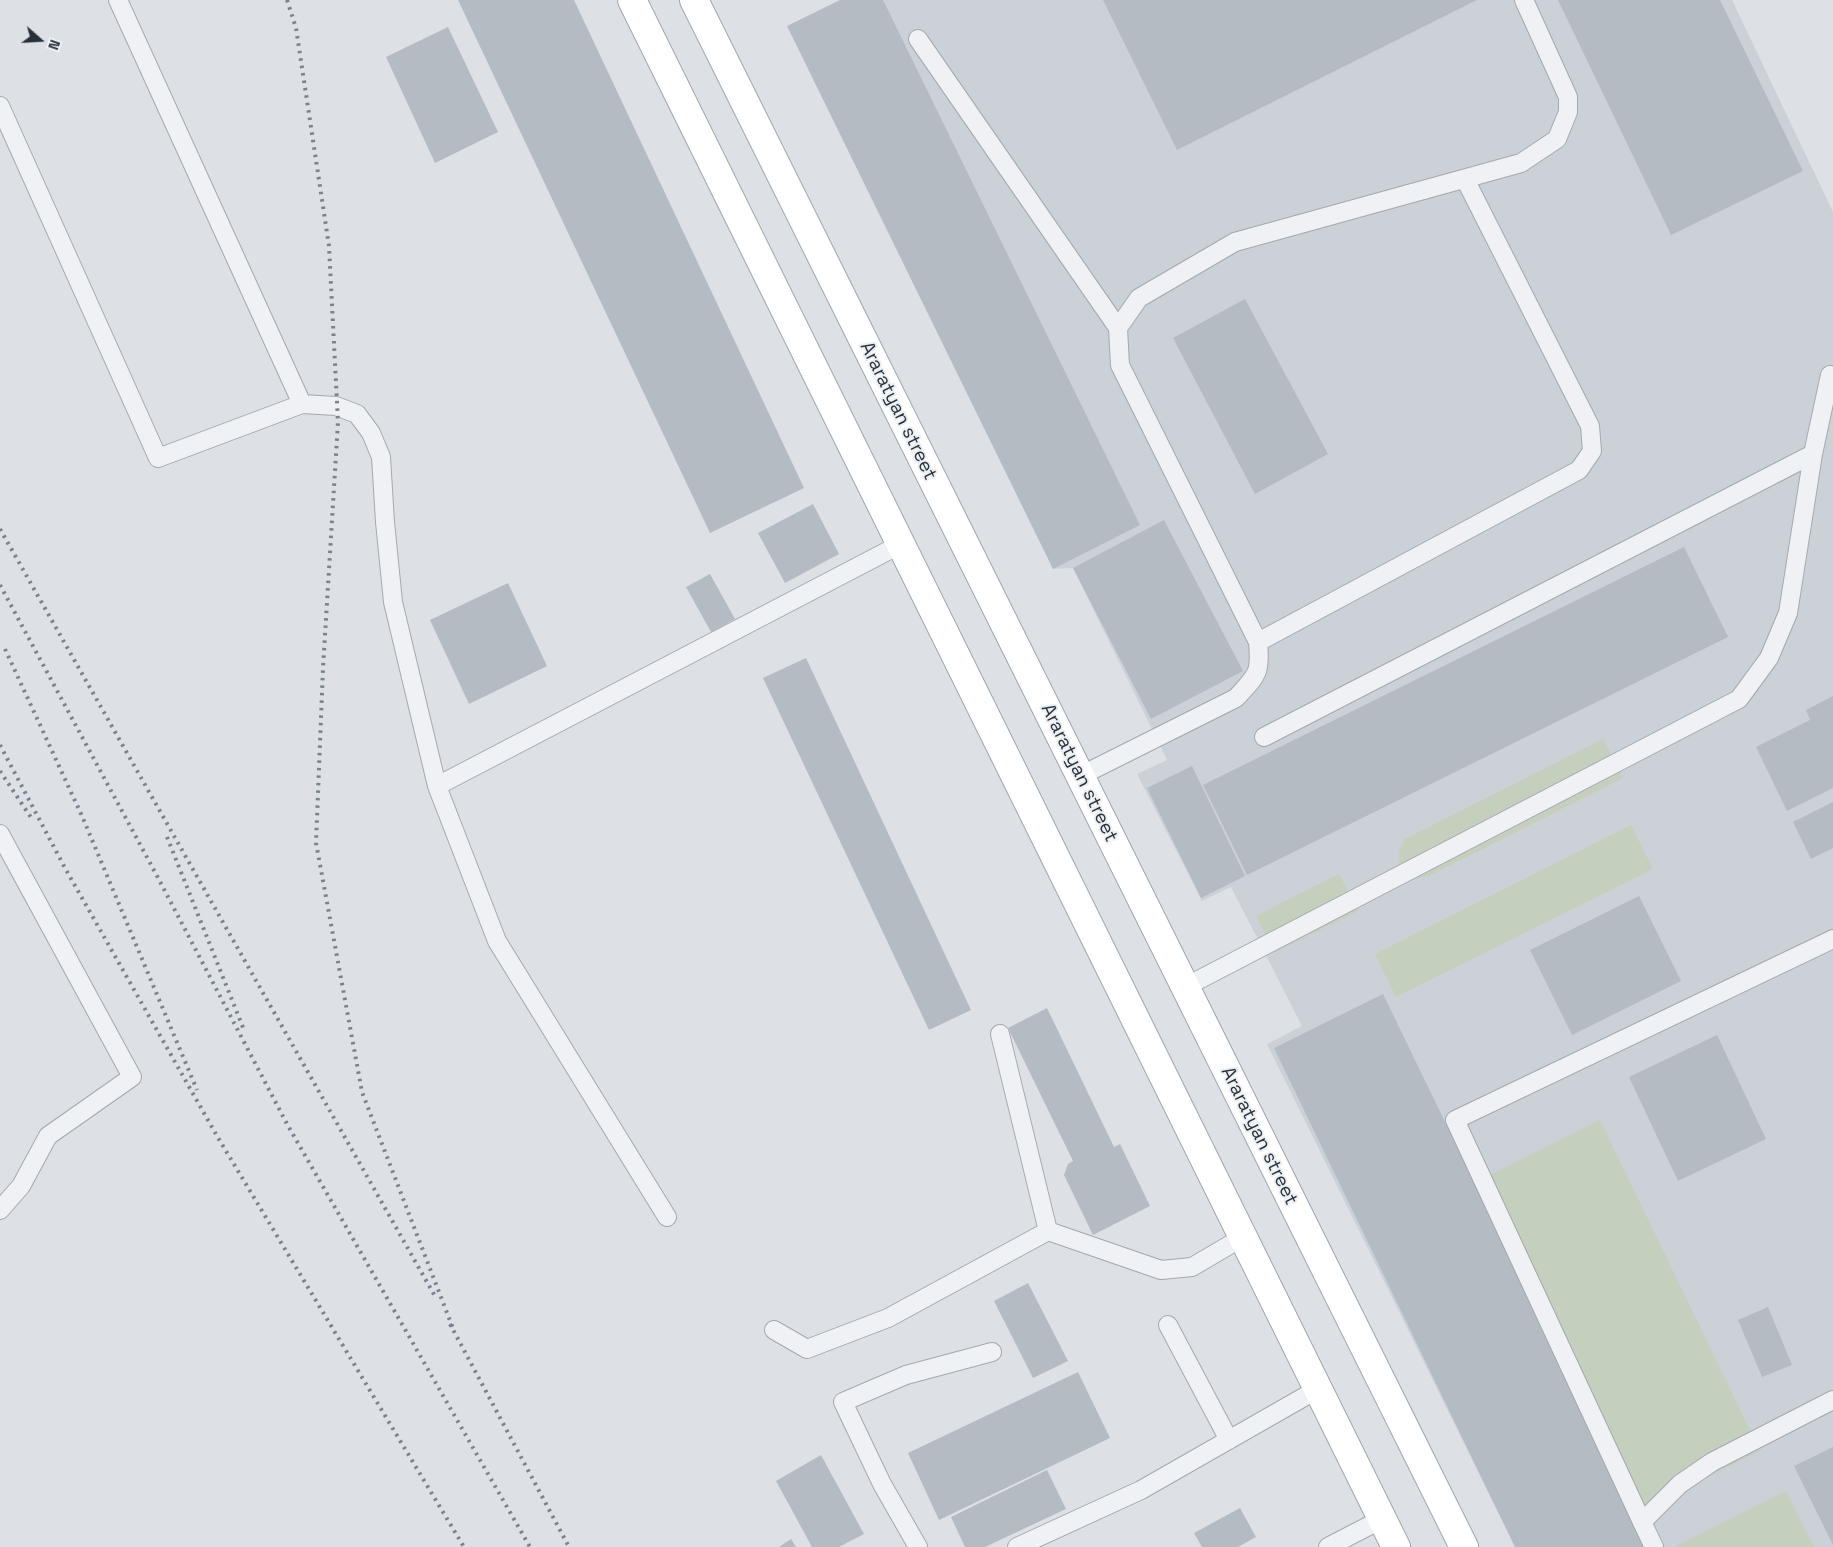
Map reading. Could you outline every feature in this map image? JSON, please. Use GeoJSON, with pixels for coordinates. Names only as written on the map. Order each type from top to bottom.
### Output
{"type":"FeatureCollection","features":[{"type":"Feature","properties":{"kind":"main road"},"geometry":{"type":"LineString","coordinates":[[632,0],[1396,1547]]}},
{"type":"Feature","properties":{"kind":"main road","name":"Araratyan street"},"geometry":{"type":"LineString","coordinates":[[694,0],[1464,1547]]}},
{"type":"Feature","properties":{"kind":"lane"},"geometry":{"type":"LineString","coordinates":[[118,0],[302,404]]}},
{"type":"Feature","properties":{"kind":"lane"},"geometry":{"type":"LineString","coordinates":[[1118,328],[1139,298],[1235,242],[1522,163],[1557,139],[1568,112],[1568,97],[1524,0]]}},
{"type":"Feature","properties":{"kind":"lane"},"geometry":{"type":"LineString","coordinates":[[918,39],[1118,328],[1120,365],[1258,642],[1260,663],[1254,678],[1236,698],[1080,776]]}},
{"type":"Feature","properties":{"kind":"lane"},"geometry":{"type":"LineString","coordinates":[[0,106],[158,458],[302,404],[336,406],[357,414],[371,433],[381,457],[393,602],[437,786],[497,941],[667,1217]]}},
{"type":"Feature","properties":{"kind":"lane"},"geometry":{"type":"LineString","coordinates":[[1258,642],[1579,470],[1592,450],[1590,426],[1465,179]]}},
{"type":"Feature","properties":{"kind":"lane"},"geometry":{"type":"LineString","coordinates":[[1185,987],[1739,699],[1768,658],[1788,613],[1812,454],[1830,374]]}},
{"type":"Feature","properties":{"kind":"lane"},"geometry":{"type":"LineString","coordinates":[[1264,737],[1812,454]]}},
{"type":"Feature","properties":{"kind":"lane"},"geometry":{"type":"LineString","coordinates":[[437,786],[901,544]]}},
{"type":"Feature","properties":{"kind":"lane"},"geometry":{"type":"LineString","coordinates":[[0,834],[132,1078],[48,1136],[22,1186],[0,1210]]}},
{"type":"Feature","properties":{"kind":"lane"},"geometry":{"type":"LineString","coordinates":[[1654,1547],[1455,1120],[1833,939]]}},
{"type":"Feature","properties":{"kind":"lane"},"geometry":{"type":"LineString","coordinates":[[1000,1034],[1048,1231]]}},
{"type":"Feature","properties":{"kind":"lane"},"geometry":{"type":"LineString","coordinates":[[774,1330],[808,1349],[888,1318],[1048,1231],[1161,1270],[1192,1267],[1242,1237]]}},
{"type":"Feature","properties":{"kind":"lane"},"geometry":{"type":"LineString","coordinates":[[1168,1325],[1229,1440]]}},
{"type":"Feature","properties":{"kind":"lane"},"geometry":{"type":"LineString","coordinates":[[918,1547],[882,1484],[843,1402],[906,1375],[992,1352]]}},
{"type":"Feature","properties":{"kind":"lane"},"geometry":{"type":"LineString","coordinates":[[1017,1547],[1141,1490],[1318,1389]]}},
{"type":"Feature","properties":{"kind":"lane"},"geometry":{"type":"LineString","coordinates":[[1642,1522],[1680,1484],[1712,1462],[1833,1400]]}},
{"type":"Feature","properties":{"kind":"lane"},"geometry":{"type":"LineString","coordinates":[[1328,1547],[1382,1519]]}},
{"type":"Feature","properties":{"kind":"shaded area"},"geometry":{"type":"Polygon","coordinates":[[[840,0],[1732,0],[1833,212],[1833,1547],[1515,1547],[1267,1044],[1302,1026],[1231,887],[1202,901],[1137,774],[1167,760],[1073,568],[1053,569],[840,0]]]}},
{"type":"Feature","properties":{"kind":"green space"},"geometry":{"type":"Polygon","coordinates":[[[1603,739],[1623,778],[1431,875],[1414,877],[1403,869],[1399,856],[1405,839],[1603,739]]]}},
{"type":"Feature","properties":{"kind":"green space"},"geometry":{"type":"Polygon","coordinates":[[[1631,825],[1653,869],[1396,997],[1375,954],[1631,825]]]}},
{"type":"Feature","properties":{"kind":"green space"},"geometry":{"type":"Polygon","coordinates":[[[1339,874],[1358,911],[1275,952],[1256,916],[1339,874]]]}},
{"type":"Feature","properties":{"kind":"green space"},"geometry":{"type":"Polygon","coordinates":[[[1600,1120],[1760,1451],[1644,1508],[1484,1178],[1600,1120]]]}},
{"type":"Feature","properties":{"kind":"green space"},"geometry":{"type":"Polygon","coordinates":[[[1786,1491],[1814,1547],[1674,1547],[1786,1491]]]}},
{"type":"Feature","properties":{"kind":"building"},"geometry":{"type":"Polygon","coordinates":[[[458,0],[574,0],[804,488],[710,533],[458,0]]]}},
{"type":"Feature","properties":{"kind":"building"},"geometry":{"type":"Polygon","coordinates":[[[840,0],[883,0],[1140,525],[1053,569],[787,26],[840,0]]]}},
{"type":"Feature","properties":{"kind":"building"},"geometry":{"type":"Polygon","coordinates":[[[1103,0],[1477,0],[1177,150],[1103,0]]]}},
{"type":"Feature","properties":{"kind":"building"},"geometry":{"type":"Polygon","coordinates":[[[1558,0],[1720,0],[1803,171],[1671,235],[1558,0]]]}},
{"type":"Feature","properties":{"kind":"building"},"geometry":{"type":"Polygon","coordinates":[[[448,27],[498,132],[435,163],[386,57],[448,27]]]}},
{"type":"Feature","properties":{"kind":"building"},"geometry":{"type":"Polygon","coordinates":[[[1245,299],[1328,454],[1255,494],[1173,338],[1245,299]]]}},
{"type":"Feature","properties":{"kind":"building"},"geometry":{"type":"Polygon","coordinates":[[[813,504],[839,554],[785,583],[758,533],[813,504]]]}},
{"type":"Feature","properties":{"kind":"building"},"geometry":{"type":"Polygon","coordinates":[[[1164,520],[1243,671],[1151,719],[1073,568],[1164,520]]]}},
{"type":"Feature","properties":{"kind":"building"},"geometry":{"type":"Polygon","coordinates":[[[1684,547],[1728,637],[1247,875],[1203,785],[1684,547]]]}},
{"type":"Feature","properties":{"kind":"building"},"geometry":{"type":"Polygon","coordinates":[[[710,574],[735,619],[711,632],[686,587],[710,574]]]}},
{"type":"Feature","properties":{"kind":"building"},"geometry":{"type":"Polygon","coordinates":[[[508,583],[547,666],[469,704],[430,620],[508,583]]]}},
{"type":"Feature","properties":{"kind":"building"},"geometry":{"type":"Polygon","coordinates":[[[806,658],[971,1010],[929,1030],[763,678],[806,658]]]}},
{"type":"Feature","properties":{"kind":"building"},"geometry":{"type":"Polygon","coordinates":[[[1833,696],[1833,788],[1787,811],[1756,747],[1810,720],[1806,710],[1833,696]]]}},
{"type":"Feature","properties":{"kind":"building"},"geometry":{"type":"Polygon","coordinates":[[[1192,766],[1245,876],[1201,898],[1147,788],[1192,766]]]}},
{"type":"Feature","properties":{"kind":"building"},"geometry":{"type":"Polygon","coordinates":[[[1833,802],[1833,848],[1811,859],[1793,822],[1833,802]]]}},
{"type":"Feature","properties":{"kind":"building"},"geometry":{"type":"Polygon","coordinates":[[[1639,896],[1681,981],[1572,1035],[1530,950],[1639,896]]]}},
{"type":"Feature","properties":{"kind":"building"},"geometry":{"type":"Polygon","coordinates":[[[1383,994],[1651,1547],[1515,1547],[1274,1048],[1383,994]]]}},
{"type":"Feature","properties":{"kind":"building"},"geometry":{"type":"Polygon","coordinates":[[[1047,1008],[1114,1147],[1120,1144],[1150,1206],[1093,1235],[1064,1175],[1068,1164],[1073,1161],[1008,1028],[1047,1008]]]}},
{"type":"Feature","properties":{"kind":"building"},"geometry":{"type":"Polygon","coordinates":[[[1717,1035],[1766,1139],[1678,1181],[1629,1077],[1717,1035]]]}},
{"type":"Feature","properties":{"kind":"building"},"geometry":{"type":"Polygon","coordinates":[[[1028,1283],[1068,1361],[1033,1378],[994,1301],[1028,1283]]]}},
{"type":"Feature","properties":{"kind":"building"},"geometry":{"type":"Polygon","coordinates":[[[1768,1307],[1792,1365],[1762,1377],[1738,1320],[1768,1307]]]}},
{"type":"Feature","properties":{"kind":"building"},"geometry":{"type":"Polygon","coordinates":[[[1078,1372],[1110,1438],[939,1520],[908,1453],[1078,1372]]]}},
{"type":"Feature","properties":{"kind":"building"},"geometry":{"type":"Polygon","coordinates":[[[1833,1447],[1833,1545],[1794,1466],[1833,1447]]]}},
{"type":"Feature","properties":{"kind":"building"},"geometry":{"type":"Polygon","coordinates":[[[821,1455],[864,1534],[839,1547],[812,1547],[776,1481],[821,1455]]]}},
{"type":"Feature","properties":{"kind":"building"},"geometry":{"type":"Polygon","coordinates":[[[1047,1470],[1066,1509],[985,1547],[965,1547],[951,1517],[1047,1470]]]}},
{"type":"Feature","properties":{"kind":"building"},"geometry":{"type":"Polygon","coordinates":[[[1240,1508],[1256,1537],[1238,1547],[1202,1547],[1194,1533],[1240,1508]]]}},
{"type":"Feature","properties":{"kind":"building"},"geometry":{"type":"Polygon","coordinates":[[[791,1539],[796,1547],[779,1547],[791,1539]]]}},
{"type":"Feature","properties":{"kind":"railway"},"geometry":{"type":"LineString","coordinates":[[287,0],[296,28],[329,246],[338,422],[323,668],[316,843],[362,1092],[454,1331]]}},
{"type":"Feature","properties":{"kind":"railway"},"geometry":{"type":"LineString","coordinates":[[0,529],[436,1298]]}},
{"type":"Feature","properties":{"kind":"railway"},"geometry":{"type":"LineString","coordinates":[[0,585],[156,874],[287,1124],[530,1547]]}},
{"type":"Feature","properties":{"kind":"railway"},"geometry":{"type":"LineString","coordinates":[[5,649],[82,816],[197,1090]]}},
{"type":"Feature","properties":{"kind":"railway"},"geometry":{"type":"LineString","coordinates":[[0,745],[65,868],[217,1136],[464,1547]]}},
{"type":"Feature","properties":{"kind":"railway"},"geometry":{"type":"LineString","coordinates":[[0,771],[32,819]]}},
{"type":"Feature","properties":{"kind":"railway"},"geometry":{"type":"LineString","coordinates":[[167,837],[244,1030]]}},
{"type":"Feature","properties":{"kind":"railway"},"geometry":{"type":"LineString","coordinates":[[450,1324],[569,1547]]}}]}
